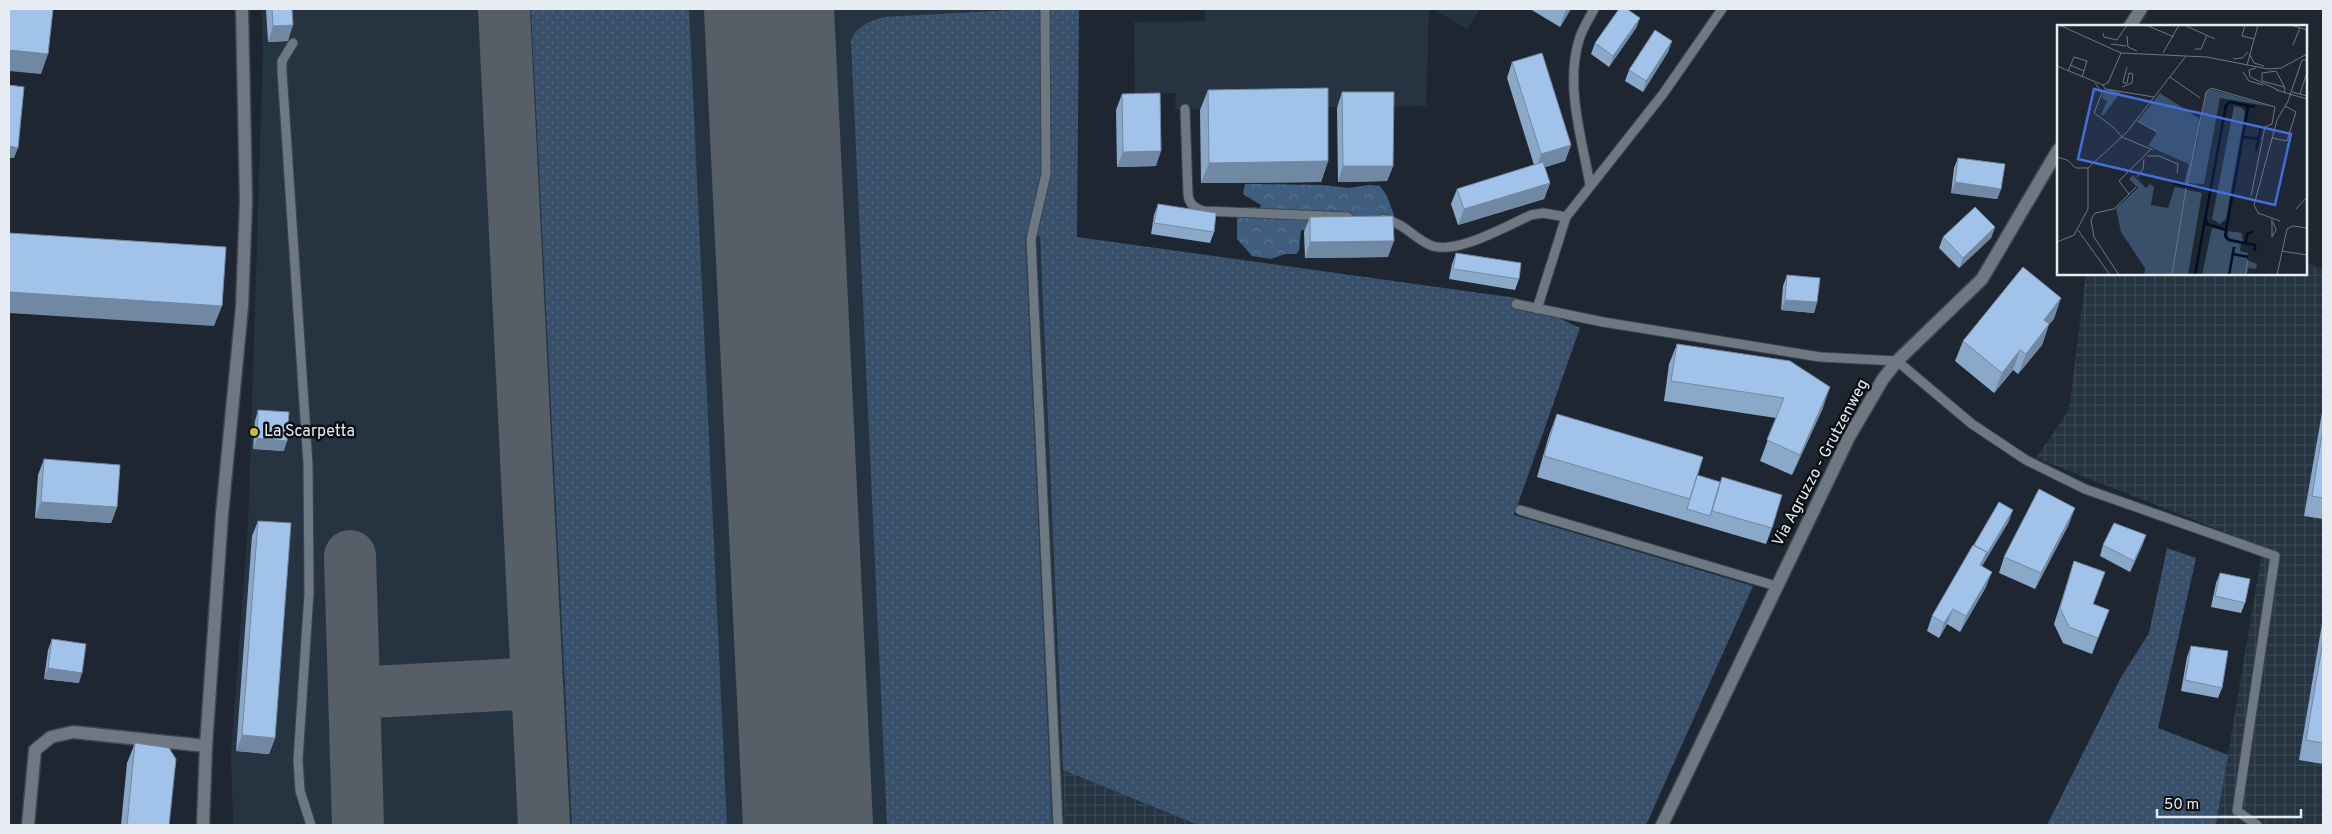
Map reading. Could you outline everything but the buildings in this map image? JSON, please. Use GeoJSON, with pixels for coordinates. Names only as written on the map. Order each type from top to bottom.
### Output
{"type":"FeatureCollection","features":[{"type":"Feature","properties":{"kind":"street"},"geometry":{"type":"LineString","coordinates":[[203,825],[206,746],[222,514],[242,307],[246,201],[242,9]]}},
{"type":"Feature","properties":{"kind":"street"},"geometry":{"type":"LineString","coordinates":[[2131,25],[2142,9]]}},
{"type":"Feature","properties":{"kind":"street","name":"Via Agruzzo - Grutzenweg"},"geometry":{"type":"LineString","coordinates":[[1662,825],[1849,438],[1883,379],[1897,360],[1982,280],[2057,152]]}},
{"type":"Feature","properties":{"kind":"street"},"geometry":{"type":"LineString","coordinates":[[28,825],[35,750],[51,737],[73,732],[206,746]]}},
{"type":"Feature","properties":{"kind":"lane"},"geometry":{"type":"LineString","coordinates":[[1045,9],[1046,174],[1031,239],[1058,825]]}},
{"type":"Feature","properties":{"kind":"lane"},"geometry":{"type":"LineString","coordinates":[[1590,185],[1573,85],[1574,62],[1579,39],[1594,9]]}},
{"type":"Feature","properties":{"kind":"lane"},"geometry":{"type":"LineString","coordinates":[[1537,309],[1566,217],[1663,94],[1722,9]]}},
{"type":"Feature","properties":{"kind":"lane"},"geometry":{"type":"LineString","coordinates":[[293,43],[282,61],[282,72],[308,464],[309,593],[298,760],[300,791],[310,825]]}},
{"type":"Feature","properties":{"kind":"lane"},"geometry":{"type":"LineString","coordinates":[[1185,109],[1188,194],[1194,207],[1204,211],[1362,217]]}},
{"type":"Feature","properties":{"kind":"lane"},"geometry":{"type":"LineString","coordinates":[[1372,218],[1395,221],[1427,244],[1442,247],[1462,245],[1531,215],[1542,213],[1566,217]]}},
{"type":"Feature","properties":{"kind":"lane"},"geometry":{"type":"LineString","coordinates":[[1516,304],[1603,322],[1820,357],[1897,360],[1972,424],[2026,460],[2085,489],[2275,556],[2237,811],[2257,825]]}},
{"type":"Feature","properties":{"kind":"lane"},"geometry":{"type":"LineString","coordinates":[[1520,510],[1776,586]]}},
{"type":"Feature","properties":{"kind":"shaded area"},"geometry":{"type":"Polygon","coordinates":[[[262,9],[1079,9],[1040,236],[1065,825],[233,825],[231,754],[248,526],[263,55],[262,9]]]}},
{"type":"Feature","properties":{"kind":"shaded area"},"geometry":{"type":"Polygon","coordinates":[[[531,9],[689,9],[727,825],[572,825],[531,9]]]}},
{"type":"Feature","properties":{"kind":"shaded area"},"geometry":{"type":"Polygon","coordinates":[[[1033,9],[1079,9],[1077,237],[1516,298],[1580,328],[1514,515],[1753,586],[1646,825],[1198,825],[1063,770],[1040,236],[1025,235],[1052,825],[887,825],[851,41],[856,31],[860,28],[869,22],[884,17],[1033,9]]]}},
{"type":"Feature","properties":{"kind":"shaded area"},"geometry":{"type":"Polygon","coordinates":[[[1205,9],[1429,9],[1426,106],[1175,109],[1176,93],[1135,93],[1134,22],[1205,21],[1205,9]]]}},
{"type":"Feature","properties":{"kind":"shaded area"},"geometry":{"type":"Polygon","coordinates":[[[1433,9],[1480,9],[1467,29],[1433,9]]]}},
{"type":"Feature","properties":{"kind":"shaded area"},"geometry":{"type":"Polygon","coordinates":[[[2307,264],[2323,268],[2323,825],[2216,825],[2263,547],[2036,458],[2069,410],[2086,275],[2307,275],[2307,264]]]}},
{"type":"Feature","properties":{"kind":"shaded area"},"geometry":{"type":"Polygon","coordinates":[[[2167,548],[2196,558],[2158,728],[2228,755],[2216,825],[2047,825],[2120,679],[2149,633],[2167,548]]]}},
{"type":"Feature","properties":{"kind":"shaded area"},"geometry":{"type":"Polygon","coordinates":[[[1063,770],[1198,825],[1065,825],[1063,770]]]}},
{"type":"Feature","properties":{"kind":"green space"},"geometry":{"type":"Polygon","coordinates":[[[1245,184],[1321,185],[1349,188],[1369,185],[1380,186],[1387,196],[1394,215],[1388,225],[1301,230],[1299,251],[1296,254],[1285,254],[1271,259],[1252,256],[1237,239],[1237,219],[1247,207],[1260,208],[1261,205],[1243,194],[1245,184]]]}},
{"type":"Feature","properties":{"kind":"taxiway"},"geometry":{"type":"LineString","coordinates":[[504,9],[544,825]]}},
{"type":"Feature","properties":{"kind":"taxiway"},"geometry":{"type":"LineString","coordinates":[[350,556],[358,825]]}},
{"type":"Feature","properties":{"kind":"taxiway"},"geometry":{"type":"LineString","coordinates":[[354,693],[536,683]]}},
{"type":"Feature","properties":{"kind":"runway"},"geometry":{"type":"LineString","coordinates":[[769,9],[808,825]]}},
{"type":"Feature","properties":{"kind":"place","name":"La Scarpetta"},"geometry":{"type":"Point","coordinates":[254,432]}}]}
